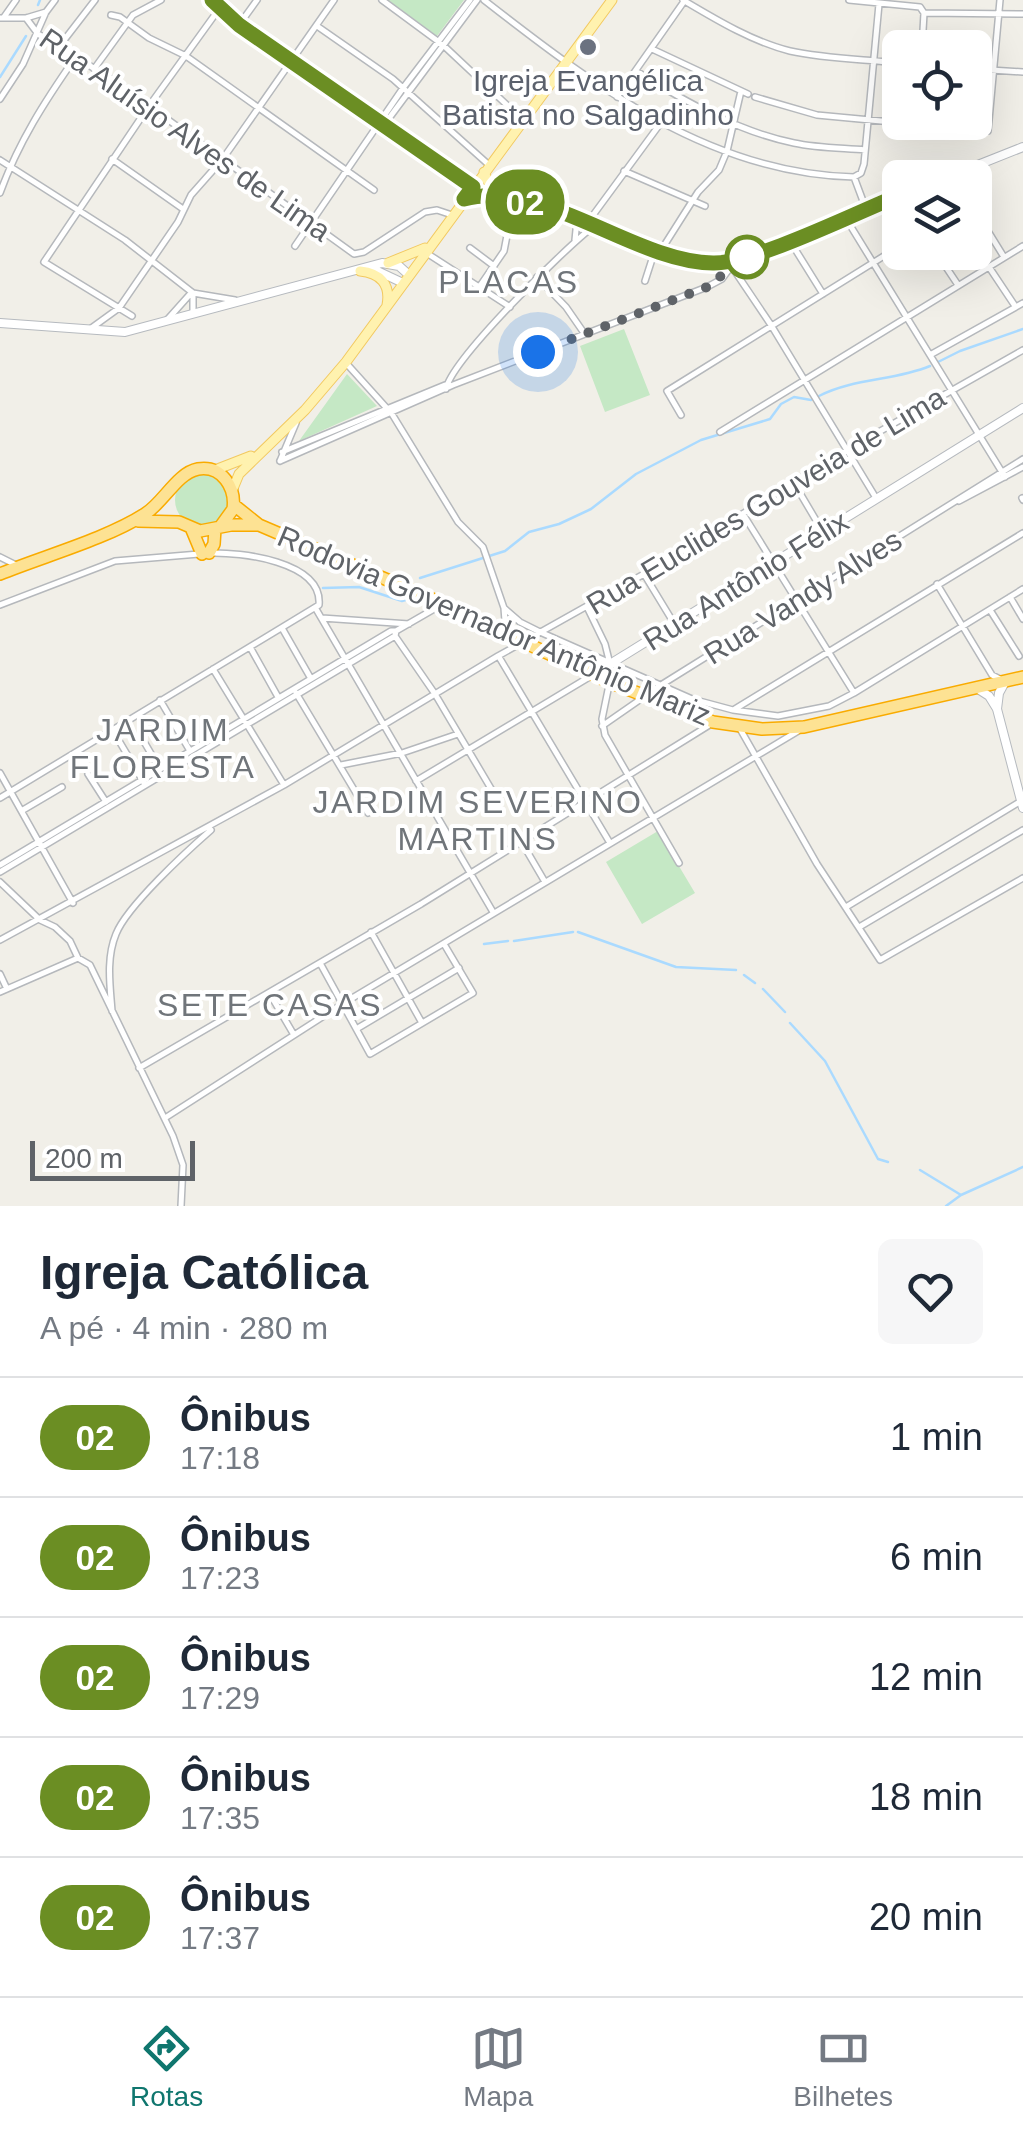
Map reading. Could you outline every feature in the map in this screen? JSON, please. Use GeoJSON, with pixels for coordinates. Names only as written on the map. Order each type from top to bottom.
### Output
{"type":"FeatureCollection","features":[{"type":"Feature","properties":{"kind":"highway"},"geometry":{"type":"LineString","coordinates":[[0,574],[134,521],[172,491],[185,474],[196,469],[212,470],[223,476],[232,490],[234,504],[216,532],[211,553]]}},
{"type":"Feature","properties":{"kind":"highway"},"geometry":{"type":"LineString","coordinates":[[172,491],[171,508],[178,522],[211,553]]}},
{"type":"Feature","properties":{"kind":"highway","name":"Rodovia Governador Antônio Mariz"},"geometry":{"type":"LineString","coordinates":[[234,504],[259,525],[610,682],[714,722],[804,728],[993,690],[1023,677]]}},
{"type":"Feature","properties":{"kind":"highway"},"geometry":{"type":"LineString","coordinates":[[134,521],[178,522]]}},
{"type":"Feature","properties":{"kind":"highway","name":"Rodovia Governador Antônio Mariz"},"geometry":{"type":"LineString","coordinates":[[194,535],[259,525]]}},
{"type":"Feature","properties":{"kind":"highway"},"geometry":{"type":"LineString","coordinates":[[187,554],[194,535]]}},
{"type":"Feature","properties":{"kind":"main road"},"geometry":{"type":"LineString","coordinates":[[232,490],[239,474],[306,410],[346,362],[612,0]]}},
{"type":"Feature","properties":{"kind":"main road"},"geometry":{"type":"LineString","coordinates":[[992,160],[1023,147]]}},
{"type":"Feature","properties":{"kind":"main road"},"geometry":{"type":"LineString","coordinates":[[487,168],[491,188]]}},
{"type":"Feature","properties":{"kind":"main road"},"geometry":{"type":"LineString","coordinates":[[473,187],[491,188],[502,196]]}},
{"type":"Feature","properties":{"kind":"main road"},"geometry":{"type":"LineString","coordinates":[[473,187],[481,196]]}},
{"type":"Feature","properties":{"kind":"main road"},"geometry":{"type":"LineString","coordinates":[[464,199],[514,199],[658,251],[709,264],[734,264],[882,202]]}},
{"type":"Feature","properties":{"kind":"main road"},"geometry":{"type":"LineString","coordinates":[[0,323],[125,332],[366,270],[428,248]]}},
{"type":"Feature","properties":{"kind":"main road"},"geometry":{"type":"LineString","coordinates":[[388,263],[399,266],[406,278]]}},
{"type":"Feature","properties":{"kind":"main road"},"geometry":{"type":"LineString","coordinates":[[366,270],[406,278]]}},
{"type":"Feature","properties":{"kind":"main road"},"geometry":{"type":"LineString","coordinates":[[366,270],[384,281],[389,296],[387,305]]}},
{"type":"Feature","properties":{"kind":"main road","name":"Rua Antônio Félix"},"geometry":{"type":"LineString","coordinates":[[593,674],[1023,408]]}},
{"type":"Feature","properties":{"kind":"main road"},"geometry":{"type":"LineString","coordinates":[[212,470],[238,463],[266,447]]}},
{"type":"Feature","properties":{"kind":"main road"},"geometry":{"type":"LineString","coordinates":[[993,690],[1022,804]]}},
{"type":"Feature","properties":{"kind":"street"},"geometry":{"type":"LineString","coordinates":[[2,18],[16,0]]}},
{"type":"Feature","properties":{"kind":"street"},"geometry":{"type":"LineString","coordinates":[[0,99],[23,64],[55,0]]}},
{"type":"Feature","properties":{"kind":"street"},"geometry":{"type":"LineString","coordinates":[[58,48],[95,0]]}},
{"type":"Feature","properties":{"kind":"street"},"geometry":{"type":"LineString","coordinates":[[94,69],[127,22],[161,0]]}},
{"type":"Feature","properties":{"kind":"street"},"geometry":{"type":"LineString","coordinates":[[212,0],[239,25],[473,187]]}},
{"type":"Feature","properties":{"kind":"street"},"geometry":{"type":"LineString","coordinates":[[239,25],[257,0]]}},
{"type":"Feature","properties":{"kind":"street"},"geometry":{"type":"LineString","coordinates":[[86,332],[119,308],[191,195],[222,160],[334,0]]}},
{"type":"Feature","properties":{"kind":"street"},"geometry":{"type":"LineString","coordinates":[[382,0],[441,43],[524,121]]}},
{"type":"Feature","properties":{"kind":"street"},"geometry":{"type":"LineString","coordinates":[[295,246],[374,133],[477,0],[660,124],[787,172],[857,175]]}},
{"type":"Feature","properties":{"kind":"street"},"geometry":{"type":"LineString","coordinates":[[617,98],[684,0],[786,50],[882,61]]}},
{"type":"Feature","properties":{"kind":"street"},"geometry":{"type":"LineString","coordinates":[[849,0],[920,7],[924,13],[923,30]]}},
{"type":"Feature","properties":{"kind":"street"},"geometry":{"type":"LineString","coordinates":[[1000,0],[992,70],[1023,72]]}},
{"type":"Feature","properties":{"kind":"street"},"geometry":{"type":"LineString","coordinates":[[866,209],[857,175],[865,150],[879,4]]}},
{"type":"Feature","properties":{"kind":"street"},"geometry":{"type":"LineString","coordinates":[[132,316],[44,262],[219,9]]}},
{"type":"Feature","properties":{"kind":"street"},"geometry":{"type":"LineString","coordinates":[[2,18],[26,18],[46,12]]}},
{"type":"Feature","properties":{"kind":"street"},"geometry":{"type":"LineString","coordinates":[[924,13],[1023,14]]}},
{"type":"Feature","properties":{"kind":"street"},"geometry":{"type":"LineString","coordinates":[[111,16],[186,56],[374,190]]}},
{"type":"Feature","properties":{"kind":"street","name":"Rua Aluísio Alves de Lima"},"geometry":{"type":"LineString","coordinates":[[26,18],[38,34],[149,106],[359,254],[426,212],[437,210],[452,215]]}},
{"type":"Feature","properties":{"kind":"street"},"geometry":{"type":"LineString","coordinates":[[316,25],[406,91],[487,168]]}},
{"type":"Feature","properties":{"kind":"street"},"geometry":{"type":"LineString","coordinates":[[652,49],[748,94],[798,112],[882,123]]}},
{"type":"Feature","properties":{"kind":"street"},"geometry":{"type":"LineString","coordinates":[[0,193],[40,108],[75,58]]}},
{"type":"Feature","properties":{"kind":"street"},"geometry":{"type":"LineString","coordinates":[[636,71],[734,122],[795,143],[865,150]]}},
{"type":"Feature","properties":{"kind":"street"},"geometry":{"type":"LineString","coordinates":[[645,280],[658,251],[693,199],[713,178],[728,151],[734,122],[748,94]]}},
{"type":"Feature","properties":{"kind":"street"},"geometry":{"type":"LineString","coordinates":[[282,452],[392,414],[448,386],[463,361],[537,276],[591,225],[624,171],[660,124]]}},
{"type":"Feature","properties":{"kind":"street"},"geometry":{"type":"LineString","coordinates":[[0,160],[125,240],[193,292],[240,301]]}},
{"type":"Feature","properties":{"kind":"street"},"geometry":{"type":"LineString","coordinates":[[112,160],[184,210]]}},
{"type":"Feature","properties":{"kind":"street"},"geometry":{"type":"LineString","coordinates":[[624,171],[705,206]]}},
{"type":"Feature","properties":{"kind":"street"},"geometry":{"type":"LineString","coordinates":[[480,286],[507,243],[514,199]]}},
{"type":"Feature","properties":{"kind":"street"},"geometry":{"type":"LineString","coordinates":[[845,217],[1004,475]]}},
{"type":"Feature","properties":{"kind":"street"},"geometry":{"type":"LineString","coordinates":[[574,240],[578,220]]}},
{"type":"Feature","properties":{"kind":"street"},"geometry":{"type":"LineString","coordinates":[[992,238],[1004,257]]}},
{"type":"Feature","properties":{"kind":"street"},"geometry":{"type":"LineString","coordinates":[[789,240],[823,294]]}},
{"type":"Feature","properties":{"kind":"street"},"geometry":{"type":"LineString","coordinates":[[992,264],[1023,246]]}},
{"type":"Feature","properties":{"kind":"street"},"geometry":{"type":"LineString","coordinates":[[428,248],[510,308]]}},
{"type":"Feature","properties":{"kind":"street"},"geometry":{"type":"LineString","coordinates":[[470,248],[494,266]]}},
{"type":"Feature","properties":{"kind":"street"},"geometry":{"type":"LineString","coordinates":[[681,414],[667,391],[882,257]]}},
{"type":"Feature","properties":{"kind":"street"},"geometry":{"type":"LineString","coordinates":[[368,420],[387,408],[707,287],[734,264],[877,500]]}},
{"type":"Feature","properties":{"kind":"street"},"geometry":{"type":"LineString","coordinates":[[948,270],[958,285]]}},
{"type":"Feature","properties":{"kind":"street"},"geometry":{"type":"LineString","coordinates":[[720,432],[982,270]]}},
{"type":"Feature","properties":{"kind":"street"},"geometry":{"type":"LineString","coordinates":[[992,270],[1016,307]]}},
{"type":"Feature","properties":{"kind":"street"},"geometry":{"type":"LineString","coordinates":[[537,276],[584,333]]}},
{"type":"Feature","properties":{"kind":"street"},"geometry":{"type":"LineString","coordinates":[[193,292],[194,314]]}},
{"type":"Feature","properties":{"kind":"street"},"geometry":{"type":"LineString","coordinates":[[165,321],[193,292]]}},
{"type":"Feature","properties":{"kind":"street"},"geometry":{"type":"LineString","coordinates":[[929,356],[1023,303]]}},
{"type":"Feature","properties":{"kind":"street","name":"Rua Euclides Gouveia de Lima"},"geometry":{"type":"LineString","coordinates":[[0,940],[284,785],[847,450],[1023,350]]}},
{"type":"Feature","properties":{"kind":"street"},"geometry":{"type":"LineString","coordinates":[[346,362],[392,414],[458,522],[489,557],[504,608],[504,621],[496,630]]}},
{"type":"Feature","properties":{"kind":"street"},"geometry":{"type":"LineString","coordinates":[[306,410],[280,462],[333,434]]}},
{"type":"Feature","properties":{"kind":"street","name":"Rua Vandy Alves"},"geometry":{"type":"LineString","coordinates":[[602,726],[796,601],[1023,463]]}},
{"type":"Feature","properties":{"kind":"street"},"geometry":{"type":"LineString","coordinates":[[794,483],[823,533]]}},
{"type":"Feature","properties":{"kind":"street"},"geometry":{"type":"LineString","coordinates":[[742,514],[854,693]]}},
{"type":"Feature","properties":{"kind":"street"},"geometry":{"type":"LineString","coordinates":[[732,710],[1023,533]]}},
{"type":"Feature","properties":{"kind":"street"},"geometry":{"type":"LineString","coordinates":[[0,605],[115,561],[211,553],[253,555],[290,568],[314,585],[320,596],[322,618],[494,912]]}},
{"type":"Feature","properties":{"kind":"street"},"geometry":{"type":"LineString","coordinates":[[0,556],[18,567]]}},
{"type":"Feature","properties":{"kind":"street"},"geometry":{"type":"LineString","coordinates":[[644,574],[675,625]]}},
{"type":"Feature","properties":{"kind":"street"},"geometry":{"type":"LineString","coordinates":[[938,584],[992,675],[993,690]]}},
{"type":"Feature","properties":{"kind":"street"},"geometry":{"type":"LineString","coordinates":[[504,608],[540,632],[692,699],[732,710],[778,716],[829,706],[1023,589]]}},
{"type":"Feature","properties":{"kind":"street"},"geometry":{"type":"LineString","coordinates":[[1010,597],[1023,619]]}},
{"type":"Feature","properties":{"kind":"street"},"geometry":{"type":"LineString","coordinates":[[0,869],[245,721],[310,677],[395,634],[442,604]]}},
{"type":"Feature","properties":{"kind":"street"},"geometry":{"type":"LineString","coordinates":[[0,798],[318,607]]}},
{"type":"Feature","properties":{"kind":"street"},"geometry":{"type":"LineString","coordinates":[[587,607],[610,664]]}},
{"type":"Feature","properties":{"kind":"street"},"geometry":{"type":"LineString","coordinates":[[990,610],[1019,656]]}},
{"type":"Feature","properties":{"kind":"street"},"geometry":{"type":"LineString","coordinates":[[322,618],[409,624]]}},
{"type":"Feature","properties":{"kind":"street"},"geometry":{"type":"LineString","coordinates":[[282,628],[310,677]]}},
{"type":"Feature","properties":{"kind":"street"},"geometry":{"type":"LineString","coordinates":[[395,634],[493,792]]}},
{"type":"Feature","properties":{"kind":"street"},"geometry":{"type":"LineString","coordinates":[[250,647],[278,697]]}},
{"type":"Feature","properties":{"kind":"street"},"geometry":{"type":"LineString","coordinates":[[498,656],[610,842]]}},
{"type":"Feature","properties":{"kind":"street"},"geometry":{"type":"LineString","coordinates":[[42,844],[106,802],[144,783],[190,750],[296,694],[346,659]]}},
{"type":"Feature","properties":{"kind":"street"},"geometry":{"type":"LineString","coordinates":[[213,668],[284,785]]}},
{"type":"Feature","properties":{"kind":"street","name":"Rua Antônio Félix"},"geometry":{"type":"LineString","coordinates":[[416,781],[593,674]]}},
{"type":"Feature","properties":{"kind":"street"},"geometry":{"type":"LineString","coordinates":[[992,675],[993,690]]}},
{"type":"Feature","properties":{"kind":"street"},"geometry":{"type":"LineString","coordinates":[[610,682],[602,726],[679,863]]}},
{"type":"Feature","properties":{"kind":"street"},"geometry":{"type":"LineString","coordinates":[[296,694],[368,813]]}},
{"type":"Feature","properties":{"kind":"street"},"geometry":{"type":"LineString","coordinates":[[160,700],[190,750]]}},
{"type":"Feature","properties":{"kind":"street"},"geometry":{"type":"LineString","coordinates":[[138,1068],[270,993],[714,722]]}},
{"type":"Feature","properties":{"kind":"street"},"geometry":{"type":"LineString","coordinates":[[738,726],[817,864],[880,960],[1023,878]]}},
{"type":"Feature","properties":{"kind":"street"},"geometry":{"type":"LineString","coordinates":[[165,1118],[344,1003],[804,728]]}},
{"type":"Feature","properties":{"kind":"street"},"geometry":{"type":"LineString","coordinates":[[112,729],[144,783]]}},
{"type":"Feature","properties":{"kind":"street"},"geometry":{"type":"LineString","coordinates":[[340,766],[402,753],[458,734]]}},
{"type":"Feature","properties":{"kind":"street"},"geometry":{"type":"LineString","coordinates":[[143,740],[160,769]]}},
{"type":"Feature","properties":{"kind":"street"},"geometry":{"type":"LineString","coordinates":[[0,774],[73,902]]}},
{"type":"Feature","properties":{"kind":"street"},"geometry":{"type":"LineString","coordinates":[[88,774],[106,802]]}},
{"type":"Feature","properties":{"kind":"street"},"geometry":{"type":"LineString","coordinates":[[22,810],[62,786]]}},
{"type":"Feature","properties":{"kind":"street"},"geometry":{"type":"LineString","coordinates":[[846,906],[1022,804]]}},
{"type":"Feature","properties":{"kind":"street"},"geometry":{"type":"LineString","coordinates":[[112,1014],[109,964],[116,931],[222,820]]}},
{"type":"Feature","properties":{"kind":"street"},"geometry":{"type":"LineString","coordinates":[[860,926],[1023,830]]}},
{"type":"Feature","properties":{"kind":"street"},"geometry":{"type":"LineString","coordinates":[[520,840],[545,882]]}},
{"type":"Feature","properties":{"kind":"street"},"geometry":{"type":"LineString","coordinates":[[0,883],[70,941],[78,958],[90,966],[165,1118],[183,1166],[181,1206]]}},
{"type":"Feature","properties":{"kind":"street"},"geometry":{"type":"LineString","coordinates":[[371,932],[422,1023]]}},
{"type":"Feature","properties":{"kind":"street"},"geometry":{"type":"LineString","coordinates":[[320,962],[370,1054],[474,994],[444,944]]}},
{"type":"Feature","properties":{"kind":"street"},"geometry":{"type":"LineString","coordinates":[[0,974],[3,991],[78,958]]}},
{"type":"Feature","properties":{"kind":"street"},"geometry":{"type":"LineString","coordinates":[[356,1028],[459,968]]}},
{"type":"Feature","properties":{"kind":"street"},"geometry":{"type":"LineString","coordinates":[[270,993],[294,1034]]}},
{"type":"Feature","properties":{"kind":"green space"},"geometry":{"type":"Polygon","coordinates":[[[388,0],[464,0],[437,36],[388,0]]]}},
{"type":"Feature","properties":{"kind":"green space"},"geometry":{"type":"Polygon","coordinates":[[[624,329],[650,395],[605,412],[580,346],[624,329]]]}},
{"type":"Feature","properties":{"kind":"green space"},"geometry":{"type":"Polygon","coordinates":[[[347,374],[377,406],[299,441],[347,374]]]}},
{"type":"Feature","properties":{"kind":"green space"},"geometry":{"type":"Polygon","coordinates":[[[202,473],[221,481],[229,500],[221,519],[202,527],[183,519],[175,500],[183,481],[202,473]]]}},
{"type":"Feature","properties":{"kind":"green space"},"geometry":{"type":"Polygon","coordinates":[[[658,831],[695,893],[642,924],[606,862],[658,831]]]}},
{"type":"Feature","properties":{"kind":"waterway"},"geometry":{"type":"LineString","coordinates":[[38,5],[40,0]]}},
{"type":"Feature","properties":{"kind":"waterway"},"geometry":{"type":"LineString","coordinates":[[0,77],[26,36]]}},
{"type":"Feature","properties":{"kind":"waterway"},"geometry":{"type":"LineString","coordinates":[[938,362],[1023,329]]}},
{"type":"Feature","properties":{"kind":"waterway"},"geometry":{"type":"LineString","coordinates":[[819,396],[930,366]]}},
{"type":"Feature","properties":{"kind":"waterway"},"geometry":{"type":"LineString","coordinates":[[420,578],[505,551],[529,532],[591,509],[636,474],[701,440],[770,419],[781,404],[794,397],[811,400]]}},
{"type":"Feature","properties":{"kind":"waterway"},"geometry":{"type":"LineString","coordinates":[[323,588],[359,587],[402,601],[409,599]]}},
{"type":"Feature","properties":{"kind":"waterway"},"geometry":{"type":"LineString","coordinates":[[514,941],[573,932]]}},
{"type":"Feature","properties":{"kind":"waterway"},"geometry":{"type":"LineString","coordinates":[[578,932],[676,967],[736,970]]}},
{"type":"Feature","properties":{"kind":"waterway"},"geometry":{"type":"LineString","coordinates":[[484,944],[508,941]]}},
{"type":"Feature","properties":{"kind":"waterway"},"geometry":{"type":"LineString","coordinates":[[744,975],[755,983]]}},
{"type":"Feature","properties":{"kind":"waterway"},"geometry":{"type":"LineString","coordinates":[[763,989],[785,1012]]}},
{"type":"Feature","properties":{"kind":"waterway"},"geometry":{"type":"LineString","coordinates":[[790,1023],[825,1061],[878,1159],[888,1162]]}},
{"type":"Feature","properties":{"kind":"waterway"},"geometry":{"type":"LineString","coordinates":[[946,1206],[961,1195],[1023,1167]]}},
{"type":"Feature","properties":{"kind":"waterway"},"geometry":{"type":"LineString","coordinates":[[920,1170],[961,1195]]}},
{"type":"Feature","properties":{"kind":"bus line","name":"02"},"geometry":{"type":"LineString","coordinates":[[212,0],[239,25],[473,187],[464,199],[502,196],[550,209],[660,252],[709,264],[745,258],[882,202]]}},
{"type":"Feature","properties":{"kind":"place","name":"Igreja Evangélica Batista no Salgadinho"},"geometry":{"type":"Point","coordinates":[588,47]}},
{"type":"Feature","properties":{"kind":"district","name":"PLACAS"},"geometry":{"type":"Point","coordinates":[509,282]}},
{"type":"Feature","properties":{"kind":"district","name":"JARDIM FLORESTA"},"geometry":{"type":"Point","coordinates":[163,748]}},
{"type":"Feature","properties":{"kind":"district","name":"JARDIM SEVERINO MARTINS"},"geometry":{"type":"Point","coordinates":[478,820]}},
{"type":"Feature","properties":{"kind":"district","name":"SETE CASAS"},"geometry":{"type":"Point","coordinates":[270,1005]}},
{"type":"Feature","properties":{"kind":"route"},"geometry":{"type":"LineString","coordinates":[[538,352],[707,287],[722,278],[735,261],[747,257]]}}]}
